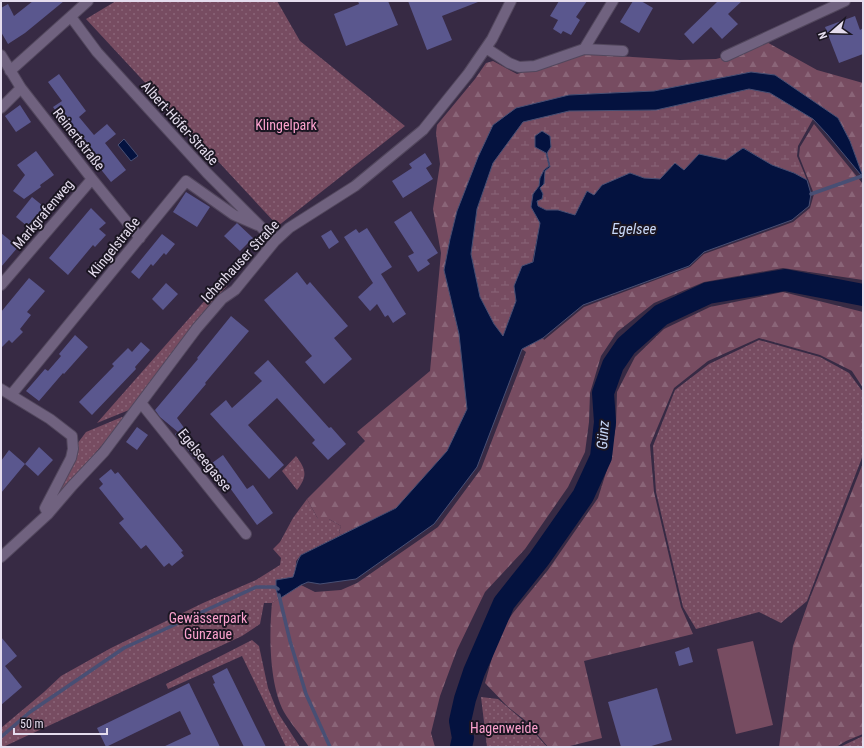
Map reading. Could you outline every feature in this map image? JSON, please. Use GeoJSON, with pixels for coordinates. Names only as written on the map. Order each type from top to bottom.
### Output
{"type":"FeatureCollection","features":[{"type":"Feature","properties":{"kind":"street"},"geometry":{"type":"LineString","coordinates":[[10,70],[88,1]]}},
{"type":"Feature","properties":{"kind":"street","name":"Ichenhauser Straße"},"geometry":{"type":"LineString","coordinates":[[1,557],[48,514],[104,452],[197,328],[222,299],[234,290],[275,241],[289,228],[355,186],[423,130],[468,74],[486,48],[511,1]]}},
{"type":"Feature","properties":{"kind":"street"},"geometry":{"type":"LineString","coordinates":[[584,49],[613,1]]}},
{"type":"Feature","properties":{"kind":"street"},"geometry":{"type":"LineString","coordinates":[[726,56],[844,1]]}},
{"type":"Feature","properties":{"kind":"street","name":"Albert-Höfer-Straße"},"geometry":{"type":"LineString","coordinates":[[71,17],[97,52],[207,173],[275,241]]}},
{"type":"Feature","properties":{"kind":"street"},"geometry":{"type":"LineString","coordinates":[[486,48],[509,63],[519,67],[535,66],[584,49],[623,51]]}},
{"type":"Feature","properties":{"kind":"street","name":"Reinertstraße"},"geometry":{"type":"LineString","coordinates":[[1,55],[21,88],[140,238]]}},
{"type":"Feature","properties":{"kind":"street"},"geometry":{"type":"LineString","coordinates":[[1,108],[21,88]]}},
{"type":"Feature","properties":{"kind":"street","name":"Markgrafenweg"},"geometry":{"type":"LineString","coordinates":[[1,285],[92,179]]}},
{"type":"Feature","properties":{"kind":"street","name":"Klingelstraße"},"geometry":{"type":"LineString","coordinates":[[11,395],[186,181],[234,215],[258,225]]}},
{"type":"Feature","properties":{"kind":"street"},"geometry":{"type":"LineString","coordinates":[[1,389],[50,419],[72,436],[73,449],[71,458],[45,508],[48,514]]}},
{"type":"Feature","properties":{"kind":"street","name":"Egelseegasse"},"geometry":{"type":"LineString","coordinates":[[141,403],[246,534]]}},
{"type":"Feature","properties":{"kind":"green space","name":"Klingelpark"},"geometry":{"type":"Polygon","coordinates":[[[116,1],[277,1],[300,41],[405,126],[278,226],[86,19],[116,1]]]}},
{"type":"Feature","properties":{"kind":"green space"},"geometry":{"type":"Polygon","coordinates":[[[763,40],[817,70],[863,83],[863,177],[861,175],[862,174],[850,141],[838,118],[775,75],[751,72],[654,91],[569,95],[457,211],[444,270],[459,334],[467,409],[447,451],[396,508],[341,535],[339,532],[341,526],[329,519],[318,519],[307,499],[365,441],[357,432],[430,371],[441,253],[433,209],[440,164],[436,133],[437,125],[475,79],[486,63],[493,61],[517,74],[578,55],[680,60],[716,59],[732,55],[763,40]]]}},
{"type":"Feature","properties":{"kind":"green space"},"geometry":{"type":"Polygon","coordinates":[[[749,89],[770,93],[813,119],[798,146],[797,156],[807,180],[794,173],[772,165],[744,148],[726,160],[699,155],[684,170],[675,164],[660,179],[644,178],[630,173],[594,195],[575,215],[558,210],[546,210],[538,206],[537,200],[543,194],[540,188],[544,183],[545,171],[550,166],[547,153],[541,151],[546,153],[549,166],[544,170],[540,178],[539,186],[533,194],[531,207],[540,223],[532,263],[514,286],[516,301],[503,336],[494,324],[480,297],[471,254],[477,209],[493,163],[523,122],[569,111],[656,110],[749,89]]]}},
{"type":"Feature","properties":{"kind":"green space"},"geometry":{"type":"Polygon","coordinates":[[[814,124],[863,184],[863,280],[783,268],[704,282],[654,303],[617,332],[601,356],[590,393],[589,422],[585,452],[568,487],[525,549],[485,592],[457,650],[440,696],[431,733],[435,747],[309,747],[284,712],[275,688],[271,659],[270,629],[272,603],[301,585],[315,592],[341,590],[357,583],[438,527],[481,469],[526,352],[522,349],[543,338],[544,340],[584,307],[690,267],[704,254],[793,222],[810,208],[814,194],[799,156],[800,147],[814,124]]]}},
{"type":"Feature","properties":{"kind":"green space"},"geometry":{"type":"Polygon","coordinates":[[[222,281],[227,286],[207,308],[129,410],[97,423],[222,281]]]}},
{"type":"Feature","properties":{"kind":"green space"},"geometry":{"type":"Polygon","coordinates":[[[783,292],[863,312],[863,388],[852,371],[820,355],[759,338],[708,361],[674,388],[650,445],[654,492],[681,607],[693,634],[584,661],[602,738],[566,747],[548,747],[526,721],[508,707],[485,683],[499,633],[513,613],[548,570],[598,498],[610,460],[616,425],[617,392],[635,357],[664,329],[710,307],[783,292]]]}},
{"type":"Feature","properties":{"kind":"green space"},"geometry":{"type":"Polygon","coordinates":[[[759,340],[820,357],[849,373],[863,392],[863,455],[807,601],[781,623],[759,612],[696,629],[683,607],[656,492],[653,446],[675,390],[709,364],[759,340]]]}},
{"type":"Feature","properties":{"kind":"green space"},"geometry":{"type":"Polygon","coordinates":[[[122,417],[124,419],[59,496],[56,493],[77,444],[86,432],[122,417]]]}},
{"type":"Feature","properties":{"kind":"green space"},"geometry":{"type":"Polygon","coordinates":[[[296,456],[304,469],[303,481],[297,490],[282,471],[296,456]]]}},
{"type":"Feature","properties":{"kind":"green space"},"geometry":{"type":"Polygon","coordinates":[[[863,463],[863,734],[836,747],[779,747],[793,646],[808,603],[863,463]]]}},
{"type":"Feature","properties":{"kind":"green space","name":"Gewässerpark Günzaue"},"geometry":{"type":"Polygon","coordinates":[[[307,499],[318,519],[329,519],[341,526],[339,532],[341,535],[301,555],[296,561],[296,570],[293,577],[276,589],[279,599],[272,603],[264,603],[260,624],[242,636],[1,747],[1,728],[61,676],[111,648],[203,603],[256,580],[280,565],[281,558],[273,549],[280,542],[293,518],[307,499]]]}},
{"type":"Feature","properties":{"kind":"green space"},"geometry":{"type":"Polygon","coordinates":[[[252,640],[259,646],[268,688],[278,713],[300,747],[286,747],[242,656],[168,689],[166,684],[252,640]]]}},
{"type":"Feature","properties":{"kind":"green space"},"geometry":{"type":"Polygon","coordinates":[[[753,641],[773,725],[736,734],[717,649],[753,641]]]}},
{"type":"Feature","properties":{"kind":"green space","name":"Hagenweide"},"geometry":{"type":"Polygon","coordinates":[[[481,697],[498,699],[525,722],[547,747],[487,747],[481,697]]]}},
{"type":"Feature","properties":{"kind":"green space"},"geometry":{"type":"Polygon","coordinates":[[[863,736],[863,747],[840,747],[863,736]]]}},
{"type":"Feature","properties":{"kind":"water","name":"Egelsee"},"geometry":{"type":"Polygon","coordinates":[[[751,72],[775,75],[838,118],[850,141],[862,174],[861,175],[813,119],[770,93],[749,89],[656,110],[569,111],[523,122],[493,163],[477,209],[471,254],[480,297],[494,324],[503,336],[516,301],[514,286],[522,266],[533,262],[540,223],[531,207],[533,194],[539,186],[540,178],[544,170],[549,166],[546,153],[535,147],[535,136],[542,131],[550,136],[551,147],[547,153],[550,167],[545,171],[544,184],[540,188],[543,194],[542,199],[537,201],[538,206],[546,210],[558,210],[575,215],[587,191],[594,195],[602,185],[630,173],[644,178],[660,179],[675,163],[684,170],[699,154],[726,160],[743,148],[772,165],[794,173],[807,180],[811,194],[809,206],[792,220],[704,252],[689,266],[583,305],[543,338],[522,349],[477,467],[434,524],[356,579],[320,584],[308,582],[279,599],[276,589],[276,580],[293,577],[301,555],[396,508],[447,451],[467,409],[459,334],[444,270],[457,211],[478,157],[493,125],[516,108],[569,95],[654,91],[751,72]]]}},
{"type":"Feature","properties":{"kind":"water"},"geometry":{"type":"Polygon","coordinates":[[[124,139],[138,156],[131,161],[118,145],[124,139]]]}},
{"type":"Feature","properties":{"kind":"building"},"geometry":{"type":"Polygon","coordinates":[[[33,1],[64,1],[25,33],[8,44],[1,32],[1,8],[8,4],[14,16],[33,1]]]}},
{"type":"Feature","properties":{"kind":"building"},"geometry":{"type":"Polygon","coordinates":[[[358,1],[388,1],[398,25],[346,46],[334,14],[359,4],[358,1]]]}},
{"type":"Feature","properties":{"kind":"building"},"geometry":{"type":"Polygon","coordinates":[[[408,1],[478,2],[442,16],[452,40],[427,50],[408,1]]]}},
{"type":"Feature","properties":{"kind":"building"},"geometry":{"type":"Polygon","coordinates":[[[559,1],[587,1],[576,17],[580,20],[571,35],[563,31],[561,34],[553,29],[558,20],[550,16],[559,1]]]}},
{"type":"Feature","properties":{"kind":"building"},"geometry":{"type":"Polygon","coordinates":[[[633,1],[641,1],[653,8],[639,33],[620,22],[633,1]]]}},
{"type":"Feature","properties":{"kind":"building"},"geometry":{"type":"Polygon","coordinates":[[[718,1],[742,1],[728,14],[738,24],[722,39],[711,27],[693,44],[684,34],[718,1]]]}},
{"type":"Feature","properties":{"kind":"building"},"geometry":{"type":"Polygon","coordinates":[[[855,16],[860,30],[863,28],[863,54],[839,63],[825,27],[855,16]]]}},
{"type":"Feature","properties":{"kind":"building"},"geometry":{"type":"Polygon","coordinates":[[[59,74],[86,111],[79,117],[94,135],[107,124],[116,134],[105,143],[126,170],[111,182],[91,157],[92,156],[67,125],[66,126],[53,107],[62,101],[48,82],[59,74]]]}},
{"type":"Feature","properties":{"kind":"building"},"geometry":{"type":"Polygon","coordinates":[[[20,105],[31,122],[16,132],[5,116],[20,105]]]}},
{"type":"Feature","properties":{"kind":"building"},"geometry":{"type":"Polygon","coordinates":[[[36,151],[54,175],[40,185],[41,187],[24,199],[13,191],[25,175],[17,165],[36,151]]]}},
{"type":"Feature","properties":{"kind":"building"},"geometry":{"type":"Polygon","coordinates":[[[425,153],[432,164],[426,168],[433,179],[403,198],[392,181],[412,168],[409,164],[425,153]]]}},
{"type":"Feature","properties":{"kind":"building"},"geometry":{"type":"Polygon","coordinates":[[[186,192],[210,207],[197,227],[173,212],[186,192]]]}},
{"type":"Feature","properties":{"kind":"building"},"geometry":{"type":"Polygon","coordinates":[[[32,197],[48,210],[32,230],[16,217],[32,197]]]}},
{"type":"Feature","properties":{"kind":"building"},"geometry":{"type":"Polygon","coordinates":[[[91,208],[106,223],[99,229],[106,235],[95,247],[93,245],[68,275],[49,258],[91,208]]]}},
{"type":"Feature","properties":{"kind":"building"},"geometry":{"type":"Polygon","coordinates":[[[411,211],[438,253],[427,260],[430,264],[418,272],[408,256],[414,253],[394,222],[411,211]]]}},
{"type":"Feature","properties":{"kind":"building"},"geometry":{"type":"Polygon","coordinates":[[[237,223],[253,238],[240,251],[224,236],[237,223]]]}},
{"type":"Feature","properties":{"kind":"building"},"geometry":{"type":"Polygon","coordinates":[[[367,228],[392,267],[381,274],[406,314],[393,323],[388,315],[385,317],[377,304],[370,311],[358,297],[373,283],[344,237],[356,229],[359,233],[367,228]]]}},
{"type":"Feature","properties":{"kind":"building"},"geometry":{"type":"Polygon","coordinates":[[[331,230],[339,242],[329,249],[321,236],[331,230]]]}},
{"type":"Feature","properties":{"kind":"building"},"geometry":{"type":"Polygon","coordinates":[[[1,233],[18,247],[1,267],[1,233]]]}},
{"type":"Feature","properties":{"kind":"building"},"geometry":{"type":"Polygon","coordinates":[[[162,234],[175,244],[166,255],[164,253],[153,266],[151,264],[139,279],[131,272],[162,234]]]}},
{"type":"Feature","properties":{"kind":"building"},"geometry":{"type":"Polygon","coordinates":[[[297,272],[307,285],[310,282],[348,326],[334,338],[352,359],[324,384],[305,362],[312,356],[264,300],[297,272]]]}},
{"type":"Feature","properties":{"kind":"building"},"geometry":{"type":"Polygon","coordinates":[[[29,278],[45,291],[27,312],[31,315],[20,329],[23,332],[12,343],[9,340],[1,348],[1,312],[29,278]]]}},
{"type":"Feature","properties":{"kind":"building"},"geometry":{"type":"Polygon","coordinates":[[[166,283],[178,294],[163,310],[152,299],[166,283]]]}},
{"type":"Feature","properties":{"kind":"building"},"geometry":{"type":"Polygon","coordinates":[[[231,316],[249,331],[177,418],[203,454],[195,459],[175,434],[178,432],[160,417],[155,410],[198,359],[197,358],[231,316]]]}},
{"type":"Feature","properties":{"kind":"building"},"geometry":{"type":"Polygon","coordinates":[[[75,335],[88,347],[39,401],[26,391],[45,369],[48,371],[61,356],[59,354],[75,335]]]}},
{"type":"Feature","properties":{"kind":"building"},"geometry":{"type":"Polygon","coordinates":[[[141,342],[150,350],[135,367],[136,369],[92,415],[79,402],[114,366],[112,364],[128,348],[132,352],[141,342]]]}},
{"type":"Feature","properties":{"kind":"building"},"geometry":{"type":"Polygon","coordinates":[[[268,360],[329,428],[331,427],[346,444],[328,460],[312,443],[315,440],[277,398],[248,425],[284,465],[269,479],[210,414],[226,400],[232,408],[262,381],[254,373],[268,360]]]}},
{"type":"Feature","properties":{"kind":"building"},"geometry":{"type":"Polygon","coordinates":[[[137,427],[148,435],[137,450],[126,442],[137,427]]]}},
{"type":"Feature","properties":{"kind":"building"},"geometry":{"type":"Polygon","coordinates":[[[39,447],[53,460],[38,476],[25,464],[39,447]]]}},
{"type":"Feature","properties":{"kind":"building"},"geometry":{"type":"Polygon","coordinates":[[[9,450],[25,464],[1,493],[1,461],[9,450]]]}},
{"type":"Feature","properties":{"kind":"building"},"geometry":{"type":"Polygon","coordinates":[[[223,455],[247,489],[253,485],[273,513],[257,525],[230,488],[226,491],[208,466],[223,455]]]}},
{"type":"Feature","properties":{"kind":"building"},"geometry":{"type":"Polygon","coordinates":[[[111,469],[115,474],[118,472],[183,551],[181,552],[184,556],[172,566],[169,563],[164,567],[146,545],[141,549],[119,523],[124,519],[99,488],[103,484],[99,479],[111,469]]]}},
{"type":"Feature","properties":{"kind":"building"},"geometry":{"type":"Polygon","coordinates":[[[1,637],[17,656],[5,666],[22,687],[1,705],[1,637]]]}},
{"type":"Feature","properties":{"kind":"building"},"geometry":{"type":"Polygon","coordinates":[[[689,647],[693,662],[679,666],[675,652],[689,647]]]}},
{"type":"Feature","properties":{"kind":"building"},"geometry":{"type":"Polygon","coordinates":[[[227,668],[266,747],[244,747],[213,684],[215,683],[212,676],[227,668]]]}},
{"type":"Feature","properties":{"kind":"building"},"geometry":{"type":"Polygon","coordinates":[[[189,683],[220,747],[163,747],[191,734],[180,711],[106,747],[97,728],[189,683]]]}},
{"type":"Feature","properties":{"kind":"building"},"geometry":{"type":"Polygon","coordinates":[[[657,688],[672,740],[648,747],[621,747],[608,702],[657,688]]]}},
{"type":"Feature","properties":{"kind":"waterway"},"geometry":{"type":"LineString","coordinates":[[811,194],[862,176]]}},
{"type":"Feature","properties":{"kind":"waterway","name":"Günz"},"geometry":{"type":"LineString","coordinates":[[461,747],[463,738],[460,721],[465,699],[474,672],[504,603],[539,559],[583,496],[601,457],[605,422],[603,393],[613,365],[626,346],[661,315],[708,293],[785,280],[863,295]]}},
{"type":"Feature","properties":{"kind":"waterway"},"geometry":{"type":"LineString","coordinates":[[1,737],[30,712],[124,648],[256,587],[275,587],[278,589]]}},
{"type":"Feature","properties":{"kind":"waterway"},"geometry":{"type":"LineString","coordinates":[[279,595],[290,641],[306,694],[330,747]]}}]}
